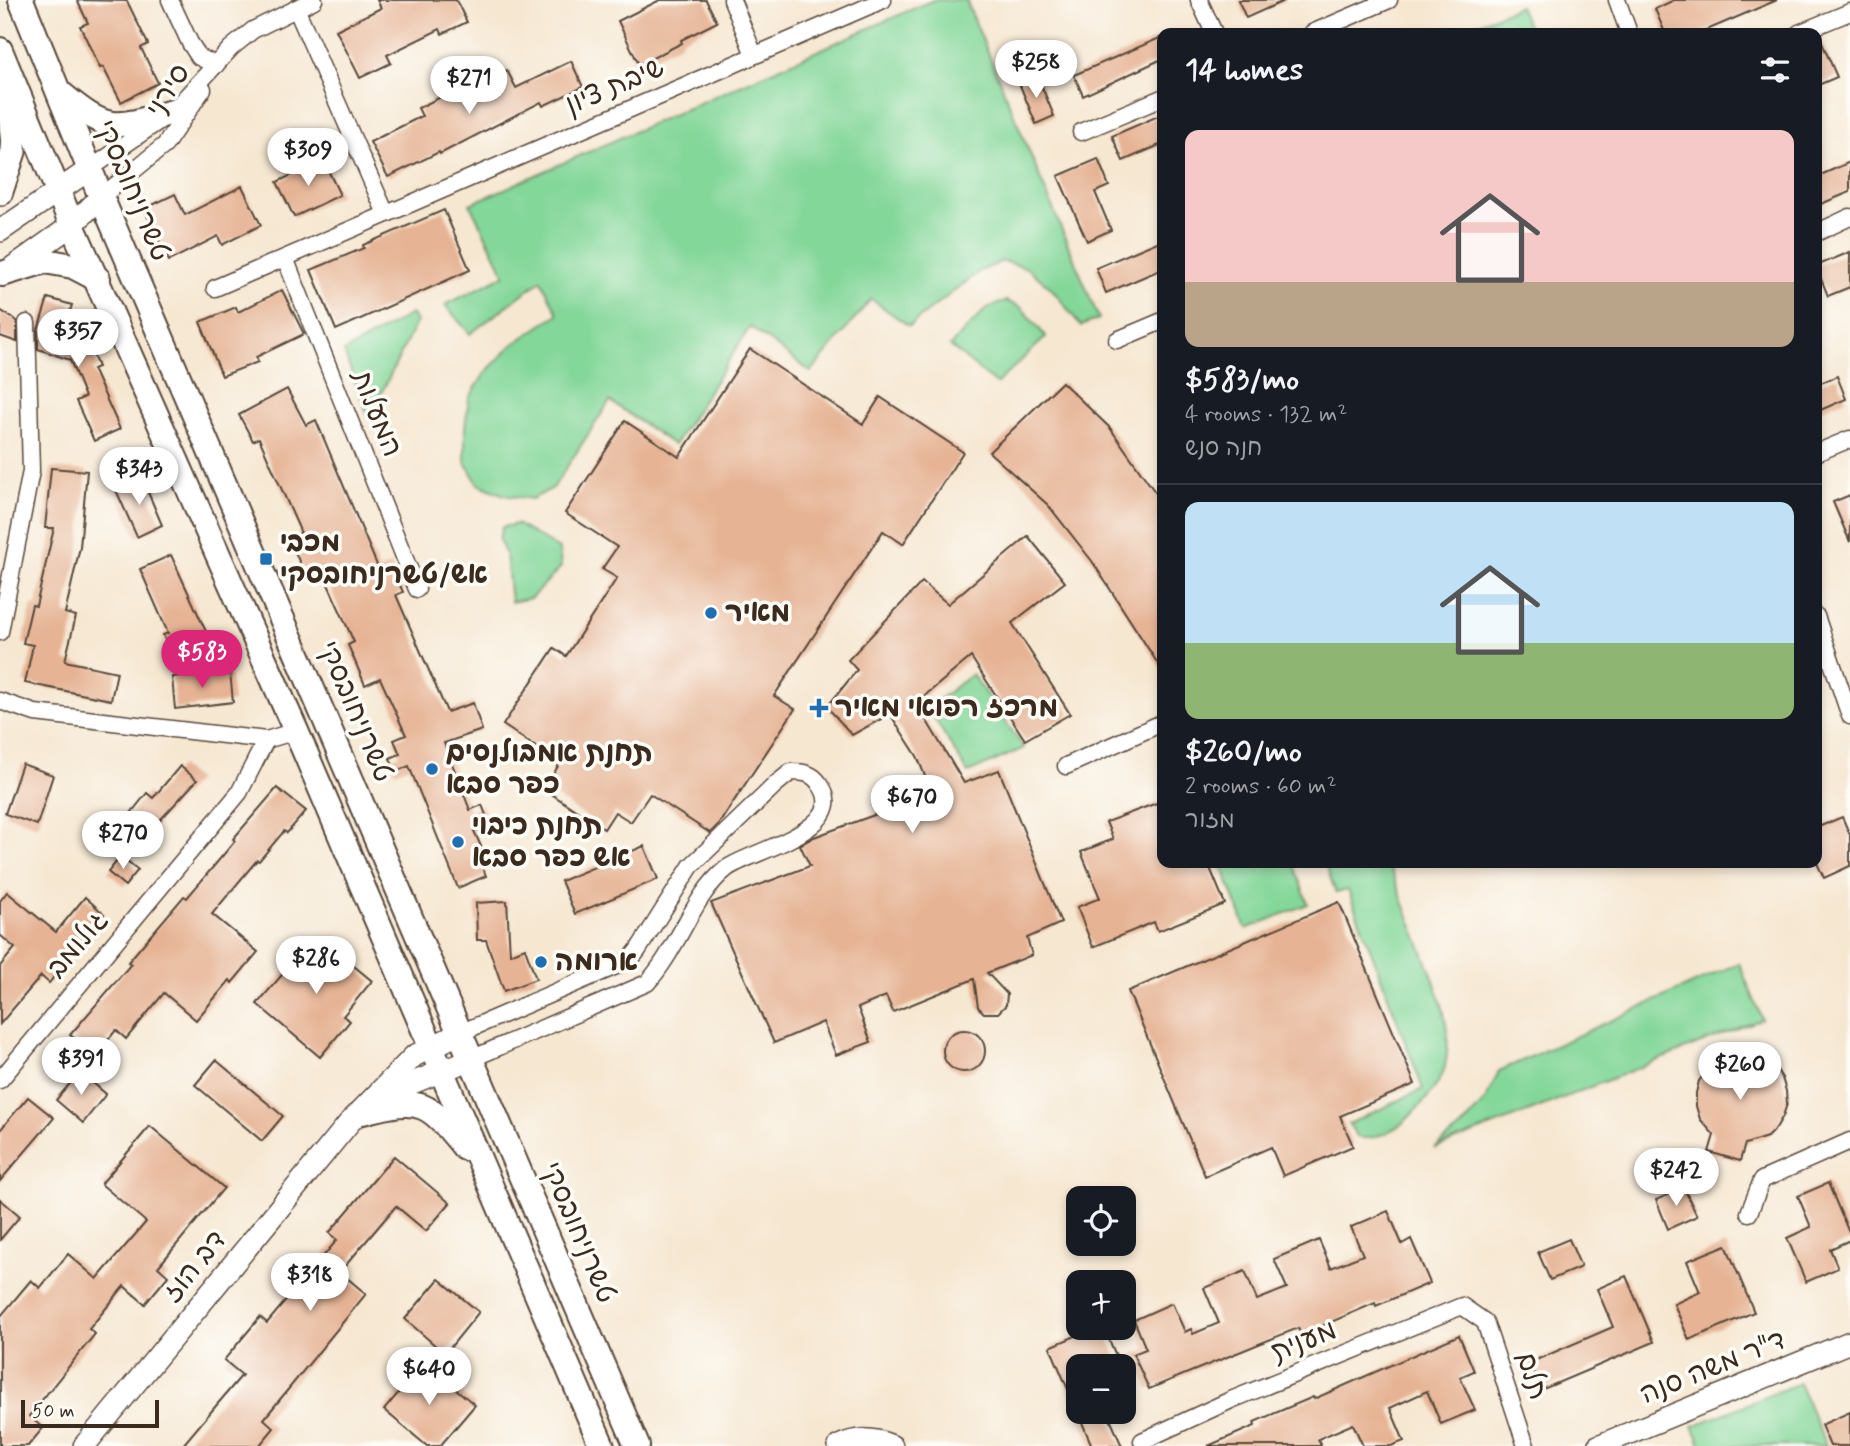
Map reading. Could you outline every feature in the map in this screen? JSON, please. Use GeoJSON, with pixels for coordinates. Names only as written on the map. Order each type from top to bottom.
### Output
{"type":"FeatureCollection","features":[{"type":"Feature","properties":{"kind":"main road","name":"טשרניחובסקי"},"geometry":{"type":"LineString","coordinates":[[21,0],[90,169],[637,1444]]}},
{"type":"Feature","properties":{"kind":"main road"},"geometry":{"type":"LineString","coordinates":[[3,57],[72,225],[296,731],[601,1446]]}},
{"type":"Feature","properties":{"kind":"main road"},"geometry":{"type":"LineString","coordinates":[[0,193],[14,150],[3,57]]}},
{"type":"Feature","properties":{"kind":"main road"},"geometry":{"type":"LineString","coordinates":[[59,92],[80,110],[101,122],[121,126],[172,112]]}},
{"type":"Feature","properties":{"kind":"main road"},"geometry":{"type":"LineString","coordinates":[[1,275],[45,261],[73,266],[97,279]]}},
{"type":"Feature","properties":{"kind":"main road"},"geometry":{"type":"LineString","coordinates":[[356,1118],[394,1104],[419,1104],[427,1107],[441,1118],[484,1171]]}},
{"type":"Feature","properties":{"kind":"street"},"geometry":{"type":"LineString","coordinates":[[170,0],[199,57],[216,65]]}},
{"type":"Feature","properties":{"kind":"street","name":"סירני"},"geometry":{"type":"LineString","coordinates":[[90,169],[172,112],[231,48],[253,30],[314,0]]}},
{"type":"Feature","properties":{"kind":"street"},"geometry":{"type":"LineString","coordinates":[[732,0],[754,55]]}},
{"type":"Feature","properties":{"kind":"street","name":"שיבת ציון"},"geometry":{"type":"LineString","coordinates":[[215,288],[883,0]]}},
{"type":"Feature","properties":{"kind":"street"},"geometry":{"type":"LineString","coordinates":[[1199,0],[1212,28]]}},
{"type":"Feature","properties":{"kind":"street"},"geometry":{"type":"LineString","coordinates":[[1324,28],[1389,0]]}},
{"type":"Feature","properties":{"kind":"street"},"geometry":{"type":"LineString","coordinates":[[1617,0],[1627,28]]}},
{"type":"Feature","properties":{"kind":"street"},"geometry":{"type":"LineString","coordinates":[[296,8],[386,214]]}},
{"type":"Feature","properties":{"kind":"street"},"geometry":{"type":"LineString","coordinates":[[1811,28],[1850,12]]}},
{"type":"Feature","properties":{"kind":"street","name":"סירני"},"geometry":{"type":"LineString","coordinates":[[102,197],[165,145],[201,94],[216,65]]}},
{"type":"Feature","properties":{"kind":"street"},"geometry":{"type":"LineString","coordinates":[[1081,132],[1157,100]]}},
{"type":"Feature","properties":{"kind":"street"},"geometry":{"type":"LineString","coordinates":[[0,231],[90,169]]}},
{"type":"Feature","properties":{"kind":"street"},"geometry":{"type":"LineString","coordinates":[[1,275],[72,225],[102,197]]}},
{"type":"Feature","properties":{"kind":"street"},"geometry":{"type":"LineString","coordinates":[[1822,230],[1850,217]]}},
{"type":"Feature","properties":{"kind":"street","name":"המעלות"},"geometry":{"type":"LineString","coordinates":[[285,258],[417,589]]}},
{"type":"Feature","properties":{"kind":"street"},"geometry":{"type":"LineString","coordinates":[[0,632],[30,471],[27,323]]}},
{"type":"Feature","properties":{"kind":"street"},"geometry":{"type":"LineString","coordinates":[[1117,340],[1157,323]]}},
{"type":"Feature","properties":{"kind":"street"},"geometry":{"type":"LineString","coordinates":[[1822,451],[1850,439]]}},
{"type":"Feature","properties":{"kind":"street"},"geometry":{"type":"LineString","coordinates":[[1822,634],[1850,716]]}},
{"type":"Feature","properties":{"kind":"street"},"geometry":{"type":"LineString","coordinates":[[0,701],[35,713],[266,740],[296,731]]}},
{"type":"Feature","properties":{"kind":"street"},"geometry":{"type":"LineString","coordinates":[[1066,765],[1157,725]]}},
{"type":"Feature","properties":{"kind":"street","name":"גולומב"},"geometry":{"type":"LineString","coordinates":[[0,1080],[239,793],[266,740]]}},
{"type":"Feature","properties":{"kind":"street"},"geometry":{"type":"LineString","coordinates":[[460,1033],[630,960],[691,866],[776,784],[791,772],[806,772],[819,782],[825,795],[824,808],[815,823],[796,837],[726,868],[706,891],[661,968],[647,983],[471,1059]]}},
{"type":"Feature","properties":{"kind":"street","name":"דב הוז"},"geometry":{"type":"LineString","coordinates":[[84,1446],[356,1118],[414,1056],[460,1033]]}},
{"type":"Feature","properties":{"kind":"street","name":"דב הוז"},"geometry":{"type":"LineString","coordinates":[[356,1118],[393,1091],[471,1059]]}},
{"type":"Feature","properties":{"kind":"street"},"geometry":{"type":"LineString","coordinates":[[1749,1213],[1762,1180],[1850,1141]]}},
{"type":"Feature","properties":{"kind":"street","name":"מענית"},"geometry":{"type":"LineString","coordinates":[[1142,1441],[1231,1400],[1462,1306],[1485,1322]]}},
{"type":"Feature","properties":{"kind":"street","name":"תלם"},"geometry":{"type":"LineString","coordinates":[[1485,1322],[1526,1446]]}},
{"type":"Feature","properties":{"kind":"street","name":"ד\"ר משה סנה"},"geometry":{"type":"LineString","coordinates":[[1598,1446],[1850,1342]]}},
{"type":"Feature","properties":{"kind":"street"},"geometry":{"type":"LineString","coordinates":[[839,1446],[846,1442],[870,1438],[892,1446]]}},
{"type":"Feature","properties":{"kind":"green space"},"geometry":{"type":"Polygon","coordinates":[[[933,0],[966,0],[1099,319],[1081,326],[1051,288],[1027,268],[1003,261],[980,271],[909,326],[871,299],[811,372],[750,327],[674,445],[610,401],[553,488],[532,499],[504,495],[478,484],[465,462],[465,427],[469,398],[486,372],[512,345],[558,314],[541,280],[470,334],[445,305],[505,275],[470,204],[933,0]]]}},
{"type":"Feature","properties":{"kind":"green space"},"geometry":{"type":"Polygon","coordinates":[[[1519,6],[1529,28],[1468,28],[1519,6]]]}},
{"type":"Feature","properties":{"kind":"green space"},"geometry":{"type":"Polygon","coordinates":[[[1006,301],[1022,308],[1046,337],[996,384],[950,346],[987,308],[1006,301]]]}},
{"type":"Feature","properties":{"kind":"green space"},"geometry":{"type":"Polygon","coordinates":[[[411,314],[417,321],[369,418],[344,352],[411,314]]]}},
{"type":"Feature","properties":{"kind":"green space"},"geometry":{"type":"Polygon","coordinates":[[[517,524],[559,549],[561,567],[531,598],[511,602],[506,555],[499,540],[502,527],[517,524]]]}},
{"type":"Feature","properties":{"kind":"green space"},"geometry":{"type":"Polygon","coordinates":[[[972,674],[1024,748],[968,773],[928,708],[972,674]]]}},
{"type":"Feature","properties":{"kind":"green space"},"geometry":{"type":"Polygon","coordinates":[[[1223,868],[1295,868],[1308,904],[1246,929],[1223,868]]]}},
{"type":"Feature","properties":{"kind":"green space"},"geometry":{"type":"Polygon","coordinates":[[[1327,868],[1390,868],[1437,989],[1446,1021],[1447,1053],[1439,1082],[1408,1118],[1395,1128],[1372,1137],[1357,1137],[1349,1124],[1423,1089],[1348,890],[1336,893],[1327,868]]]}},
{"type":"Feature","properties":{"kind":"green space"},"geometry":{"type":"Polygon","coordinates":[[[1739,963],[1762,1019],[1434,1149],[1461,1128],[1485,1101],[1499,1071],[1739,963]]]}},
{"type":"Feature","properties":{"kind":"green space"},"geometry":{"type":"Polygon","coordinates":[[[1799,1383],[1826,1446],[1702,1446],[1693,1426],[1799,1383]]]}},
{"type":"Feature","properties":{"kind":"building"},"geometry":{"type":"Polygon","coordinates":[[[77,0],[127,1],[148,44],[141,48],[158,83],[121,102],[103,67],[100,68],[80,26],[88,23],[77,0]]]}},
{"type":"Feature","properties":{"kind":"building"},"geometry":{"type":"Polygon","coordinates":[[[377,0],[456,0],[467,22],[442,34],[440,29],[387,55],[391,63],[360,78],[336,30],[381,8],[377,0]]]}},
{"type":"Feature","properties":{"kind":"building"},"geometry":{"type":"Polygon","coordinates":[[[660,0],[706,0],[717,22],[639,65],[618,21],[660,0]]]}},
{"type":"Feature","properties":{"kind":"building"},"geometry":{"type":"Polygon","coordinates":[[[1238,0],[1286,0],[1246,18],[1238,0]]]}},
{"type":"Feature","properties":{"kind":"building"},"geometry":{"type":"Polygon","coordinates":[[[1674,0],[1777,0],[1712,28],[1663,28],[1655,9],[1674,0]]]}},
{"type":"Feature","properties":{"kind":"building"},"geometry":{"type":"Polygon","coordinates":[[[1157,39],[1157,61],[1083,96],[1074,75],[1157,39]]]}},
{"type":"Feature","properties":{"kind":"building"},"geometry":{"type":"Polygon","coordinates":[[[1822,43],[1837,77],[1822,83],[1822,43]]]}},
{"type":"Feature","properties":{"kind":"building"},"geometry":{"type":"Polygon","coordinates":[[[571,61],[583,87],[543,106],[541,102],[440,154],[439,152],[388,177],[370,142],[422,116],[418,108],[455,90],[457,95],[507,70],[516,88],[571,61]]]}},
{"type":"Feature","properties":{"kind":"building"},"geometry":{"type":"Polygon","coordinates":[[[1037,75],[1054,116],[1036,124],[1019,83],[1037,75]]]}},
{"type":"Feature","properties":{"kind":"building"},"geometry":{"type":"Polygon","coordinates":[[[1157,116],[1157,146],[1123,161],[1112,136],[1157,116]]]}},
{"type":"Feature","properties":{"kind":"building"},"geometry":{"type":"Polygon","coordinates":[[[1098,159],[1109,186],[1095,192],[1111,230],[1087,241],[1058,176],[1098,159]]]}},
{"type":"Feature","properties":{"kind":"building"},"geometry":{"type":"Polygon","coordinates":[[[323,160],[340,195],[294,217],[277,182],[323,160]]]}},
{"type":"Feature","properties":{"kind":"building"},"geometry":{"type":"Polygon","coordinates":[[[1850,162],[1850,192],[1822,204],[1822,174],[1850,162]]]}},
{"type":"Feature","properties":{"kind":"building"},"geometry":{"type":"Polygon","coordinates":[[[242,186],[261,225],[222,245],[218,236],[169,261],[144,209],[175,194],[185,215],[242,186]]]}},
{"type":"Feature","properties":{"kind":"building"},"geometry":{"type":"Polygon","coordinates":[[[444,210],[470,270],[336,330],[311,270],[444,210]]]}},
{"type":"Feature","properties":{"kind":"building"},"geometry":{"type":"Polygon","coordinates":[[[1157,242],[1157,271],[1106,293],[1096,268],[1157,242]]]}},
{"type":"Feature","properties":{"kind":"building"},"geometry":{"type":"Polygon","coordinates":[[[1850,252],[1850,287],[1828,296],[1822,281],[1822,264],[1850,252]]]}},
{"type":"Feature","properties":{"kind":"building"},"geometry":{"type":"Polygon","coordinates":[[[282,290],[304,334],[256,357],[258,362],[222,376],[200,322],[236,307],[238,312],[282,290]]]}},
{"type":"Feature","properties":{"kind":"building"},"geometry":{"type":"Polygon","coordinates":[[[48,298],[72,305],[58,346],[63,350],[87,340],[98,367],[93,369],[120,429],[94,441],[76,401],[85,397],[70,360],[38,349],[38,330],[48,298]]]}},
{"type":"Feature","properties":{"kind":"building"},"geometry":{"type":"Polygon","coordinates":[[[0,310],[17,321],[17,342],[0,336],[0,310]]]}},
{"type":"Feature","properties":{"kind":"building","name":"מאיר"},"geometry":{"type":"Polygon","coordinates":[[[750,349],[863,424],[880,397],[963,452],[903,544],[883,531],[774,696],[795,709],[718,825],[710,833],[650,794],[631,822],[615,812],[604,829],[544,789],[560,763],[503,725],[554,648],[566,656],[617,578],[602,569],[617,547],[565,513],[625,421],[679,457],[750,349]]]}},
{"type":"Feature","properties":{"kind":"building"},"geometry":{"type":"Polygon","coordinates":[[[1837,376],[1846,399],[1822,409],[1822,382],[1837,376]]]}},
{"type":"Feature","properties":{"kind":"building"},"geometry":{"type":"Polygon","coordinates":[[[1062,382],[1110,428],[1157,495],[1157,662],[1092,561],[1048,505],[989,452],[1062,382]]]}},
{"type":"Feature","properties":{"kind":"building"},"geometry":{"type":"Polygon","coordinates":[[[287,389],[306,425],[316,420],[379,570],[391,565],[403,592],[396,595],[447,712],[473,703],[482,730],[444,743],[470,810],[482,805],[490,825],[474,831],[484,853],[478,855],[486,876],[458,888],[409,766],[395,772],[390,758],[400,754],[394,740],[406,735],[380,678],[365,685],[348,645],[354,642],[323,573],[307,580],[289,538],[301,533],[259,438],[253,441],[239,415],[287,389]]]}},
{"type":"Feature","properties":{"kind":"building"},"geometry":{"type":"Polygon","coordinates":[[[51,468],[87,471],[80,547],[65,613],[76,616],[65,661],[117,672],[111,700],[25,683],[33,645],[23,643],[32,605],[36,606],[54,528],[45,528],[51,468]]]}},
{"type":"Feature","properties":{"kind":"building"},"geometry":{"type":"Polygon","coordinates":[[[142,478],[162,525],[137,537],[116,490],[142,478]]]}},
{"type":"Feature","properties":{"kind":"building"},"geometry":{"type":"Polygon","coordinates":[[[1850,495],[1850,542],[1833,502],[1850,495]]]}},
{"type":"Feature","properties":{"kind":"building","name":"מאיר"},"geometry":{"type":"Polygon","coordinates":[[[1028,536],[1065,582],[1012,623],[1070,714],[1025,740],[971,657],[916,703],[964,783],[999,770],[1061,923],[1027,938],[1032,955],[987,973],[1007,994],[1006,1005],[998,1013],[984,1013],[978,1007],[974,979],[893,1012],[886,996],[858,1008],[871,1042],[836,1055],[823,1022],[774,1043],[711,903],[810,866],[800,845],[814,837],[932,794],[917,756],[890,714],[852,735],[827,707],[857,670],[848,660],[922,582],[948,604],[1028,536]]]}},
{"type":"Feature","properties":{"kind":"building"},"geometry":{"type":"Polygon","coordinates":[[[171,555],[214,649],[177,666],[163,635],[168,633],[140,569],[171,555]]]}},
{"type":"Feature","properties":{"kind":"building"},"geometry":{"type":"Polygon","coordinates":[[[230,671],[233,702],[175,709],[172,677],[230,671]]]}},
{"type":"Feature","properties":{"kind":"building"},"geometry":{"type":"Polygon","coordinates":[[[22,764],[53,775],[37,825],[5,814],[22,764]]]}},
{"type":"Feature","properties":{"kind":"building"},"geometry":{"type":"Polygon","coordinates":[[[180,766],[197,780],[151,830],[131,813],[147,793],[153,798],[180,766]]]}},
{"type":"Feature","properties":{"kind":"building"},"geometry":{"type":"Polygon","coordinates":[[[277,788],[306,811],[287,833],[284,831],[259,861],[257,860],[212,914],[258,952],[196,1020],[164,993],[126,1039],[116,1030],[95,1056],[70,1035],[131,964],[128,962],[184,896],[187,898],[277,788]]]}},
{"type":"Feature","properties":{"kind":"building"},"geometry":{"type":"Polygon","coordinates":[[[1157,803],[1157,868],[1210,868],[1225,904],[1158,931],[1154,922],[1093,947],[1077,907],[1100,898],[1081,852],[1113,839],[1106,822],[1157,803]]]}},
{"type":"Feature","properties":{"kind":"building"},"geometry":{"type":"Polygon","coordinates":[[[1842,817],[1850,835],[1850,866],[1824,878],[1819,868],[1822,868],[1822,825],[1842,817]]]}},
{"type":"Feature","properties":{"kind":"building"},"geometry":{"type":"Polygon","coordinates":[[[644,846],[658,879],[575,914],[561,881],[644,846]]]}},
{"type":"Feature","properties":{"kind":"building"},"geometry":{"type":"Polygon","coordinates":[[[121,856],[138,870],[125,886],[108,872],[121,856]]]}},
{"type":"Feature","properties":{"kind":"building"},"geometry":{"type":"Polygon","coordinates":[[[7,892],[56,932],[85,897],[104,914],[49,983],[41,976],[0,1024],[0,966],[15,948],[0,935],[0,901],[7,892]]]}},
{"type":"Feature","properties":{"kind":"building"},"geometry":{"type":"Polygon","coordinates":[[[507,901],[510,954],[525,948],[536,979],[504,991],[486,940],[477,940],[476,903],[507,901]]]}},
{"type":"Feature","properties":{"kind":"building"},"geometry":{"type":"Polygon","coordinates":[[[1339,902],[1415,1084],[1340,1116],[1353,1146],[1283,1176],[1271,1147],[1205,1176],[1128,991],[1339,902]]]}},
{"type":"Feature","properties":{"kind":"building"},"geometry":{"type":"Polygon","coordinates":[[[319,937],[372,981],[343,1016],[350,1021],[320,1057],[257,1004],[319,937]]]}},
{"type":"Feature","properties":{"kind":"building"},"geometry":{"type":"Polygon","coordinates":[[[964,1030],[979,1036],[985,1051],[979,1066],[964,1072],[949,1066],[943,1051],[949,1036],[964,1030]]]}},
{"type":"Feature","properties":{"kind":"building"},"geometry":{"type":"Polygon","coordinates":[[[1740,1052],[1765,1059],[1775,1067],[1782,1078],[1787,1104],[1776,1128],[1767,1137],[1745,1144],[1740,1161],[1709,1152],[1714,1135],[1700,1119],[1696,1093],[1699,1081],[1715,1061],[1740,1052]]]}},
{"type":"Feature","properties":{"kind":"building"},"geometry":{"type":"Polygon","coordinates":[[[216,1060],[283,1116],[262,1141],[195,1085],[216,1060]]]}},
{"type":"Feature","properties":{"kind":"building"},"geometry":{"type":"Polygon","coordinates":[[[80,1072],[106,1094],[83,1123],[56,1100],[80,1072]]]}},
{"type":"Feature","properties":{"kind":"building"},"geometry":{"type":"Polygon","coordinates":[[[28,1097],[54,1118],[0,1181],[0,1130],[28,1097]]]}},
{"type":"Feature","properties":{"kind":"building"},"geometry":{"type":"Polygon","coordinates":[[[150,1126],[224,1188],[158,1267],[168,1276],[145,1304],[124,1286],[89,1329],[95,1334],[29,1416],[43,1428],[28,1446],[0,1446],[0,1317],[31,1280],[40,1288],[68,1254],[97,1279],[146,1222],[101,1184],[150,1126]]]}},
{"type":"Feature","properties":{"kind":"building"},"geometry":{"type":"Polygon","coordinates":[[[394,1156],[450,1203],[426,1231],[396,1206],[340,1272],[366,1294],[264,1419],[274,1428],[259,1446],[182,1446],[242,1375],[224,1360],[260,1317],[267,1323],[337,1240],[329,1233],[394,1156]]]}},
{"type":"Feature","properties":{"kind":"building"},"geometry":{"type":"Polygon","coordinates":[[[1828,1183],[1850,1240],[1830,1249],[1838,1268],[1806,1282],[1787,1238],[1811,1227],[1798,1196],[1828,1183]]]}},
{"type":"Feature","properties":{"kind":"building"},"geometry":{"type":"Polygon","coordinates":[[[1684,1188],[1697,1216],[1668,1229],[1656,1200],[1684,1188]]]}},
{"type":"Feature","properties":{"kind":"building"},"geometry":{"type":"Polygon","coordinates":[[[0,1199],[20,1216],[0,1240],[0,1199]]]}},
{"type":"Feature","properties":{"kind":"building"},"geometry":{"type":"Polygon","coordinates":[[[1388,1211],[1402,1244],[1411,1239],[1430,1283],[1301,1335],[1298,1328],[1149,1389],[1136,1361],[1136,1354],[1133,1354],[1146,1349],[1136,1319],[1172,1303],[1185,1332],[1191,1329],[1193,1334],[1219,1323],[1204,1288],[1245,1271],[1257,1300],[1287,1288],[1274,1259],[1319,1240],[1331,1268],[1363,1255],[1351,1227],[1388,1211]]]}},
{"type":"Feature","properties":{"kind":"building"},"geometry":{"type":"Polygon","coordinates":[[[1569,1239],[1581,1267],[1550,1280],[1538,1252],[1569,1239]]]}},
{"type":"Feature","properties":{"kind":"building"},"geometry":{"type":"Polygon","coordinates":[[[1726,1245],[1754,1312],[1689,1340],[1674,1304],[1700,1292],[1687,1261],[1726,1245]]]}},
{"type":"Feature","properties":{"kind":"building"},"geometry":{"type":"Polygon","coordinates":[[[1626,1276],[1654,1342],[1541,1390],[1529,1363],[1613,1327],[1597,1289],[1626,1276]]]}},
{"type":"Feature","properties":{"kind":"building"},"geometry":{"type":"Polygon","coordinates":[[[439,1279],[479,1312],[445,1354],[405,1319],[439,1279]]]}},
{"type":"Feature","properties":{"kind":"building"},"geometry":{"type":"Polygon","coordinates":[[[1459,1335],[1474,1371],[1460,1377],[1475,1410],[1441,1424],[1427,1391],[1390,1408],[1404,1441],[1391,1446],[1363,1446],[1353,1424],[1318,1439],[1321,1446],[1208,1446],[1255,1426],[1254,1422],[1313,1397],[1314,1399],[1459,1335]]]}},
{"type":"Feature","properties":{"kind":"building"},"geometry":{"type":"Polygon","coordinates":[[[1066,1340],[1109,1340],[1115,1354],[1066,1354],[1066,1385],[1050,1347],[1066,1340]]]}},
{"type":"Feature","properties":{"kind":"building"},"geometry":{"type":"Polygon","coordinates":[[[424,1362],[475,1405],[440,1446],[427,1446],[384,1410],[424,1362]]]}},
{"type":"Feature","properties":{"kind":"building"},"geometry":{"type":"Polygon","coordinates":[[[1850,1412],[1850,1446],[1830,1446],[1821,1425],[1850,1412]]]}},
{"type":"Feature","properties":{"kind":"building"},"geometry":{"type":"Polygon","coordinates":[[[1083,1424],[1112,1424],[1122,1446],[1092,1446],[1083,1424]]]}},
{"type":"Feature","properties":{"kind":"place","name":"מכבי אש/טשרניחובסקי"},"geometry":{"type":"Point","coordinates":[266,559]}},
{"type":"Feature","properties":{"kind":"place","name":"מאיר"},"geometry":{"type":"Point","coordinates":[711,613]}},
{"type":"Feature","properties":{"kind":"place","name":"מרכז רפואי מאיר"},"geometry":{"type":"Point","coordinates":[819,708]}},
{"type":"Feature","properties":{"kind":"place","name":"תחנת אמבולנסים כפר סבא"},"geometry":{"type":"Point","coordinates":[432,769]}},
{"type":"Feature","properties":{"kind":"place","name":"תחנת כיבוי אש כפר סבא"},"geometry":{"type":"Point","coordinates":[458,842]}},
{"type":"Feature","properties":{"kind":"place","name":"ארומה"},"geometry":{"type":"Point","coordinates":[541,962]}}]}
